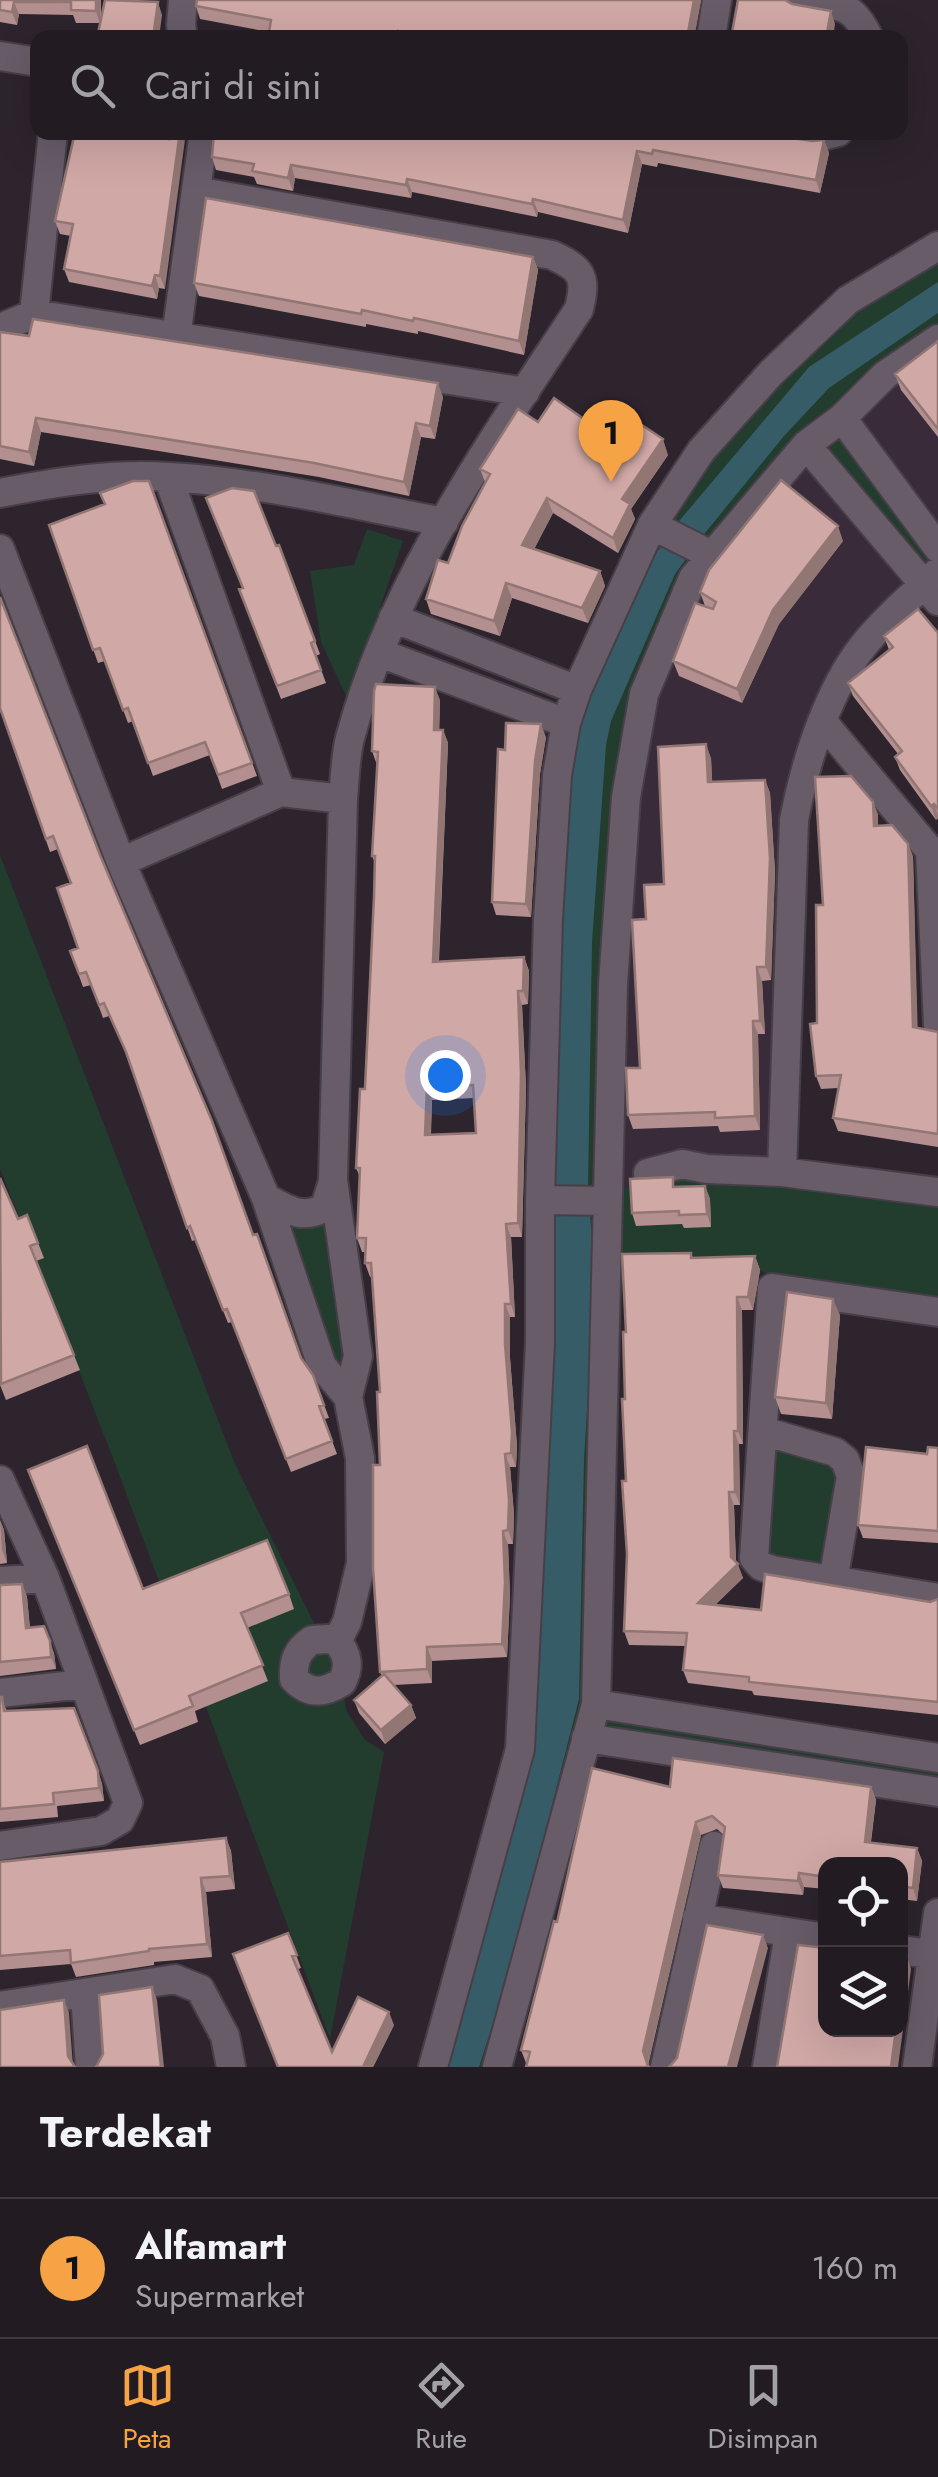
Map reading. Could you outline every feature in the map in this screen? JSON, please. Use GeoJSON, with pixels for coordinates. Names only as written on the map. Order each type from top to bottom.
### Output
{"type":"FeatureCollection","features":[{"type":"Feature","properties":{"kind":"street"},"geometry":{"type":"LineString","coordinates":[[182,30],[183,0]]}},
{"type":"Feature","properties":{"kind":"street"},"geometry":{"type":"LineString","coordinates":[[711,30],[717,0]]}},
{"type":"Feature","properties":{"kind":"street"},"geometry":{"type":"LineString","coordinates":[[801,0],[848,8],[856,13],[865,30]]}},
{"type":"Feature","properties":{"kind":"street"},"geometry":{"type":"LineString","coordinates":[[0,56],[30,61]]}},
{"type":"Feature","properties":{"kind":"street"},"geometry":{"type":"LineString","coordinates":[[34,314],[52,140]]}},
{"type":"Feature","properties":{"kind":"street"},"geometry":{"type":"LineString","coordinates":[[176,336],[203,140]]}},
{"type":"Feature","properties":{"kind":"street"},"geometry":{"type":"LineString","coordinates":[[196,191],[552,256],[574,265],[583,282],[579,309],[444,522],[392,618],[348,742],[343,799],[333,1180],[358,1356],[348,1397],[360,1458],[361,1563],[347,1622],[337,1642]]}},
{"type":"Feature","properties":{"kind":"street"},"geometry":{"type":"LineString","coordinates":[[434,2067],[520,1749],[548,1201],[548,919],[557,775],[566,723],[652,524],[701,451],[772,373],[848,300],[938,246]]}},
{"type":"Feature","properties":{"kind":"street"},"geometry":{"type":"LineString","coordinates":[[0,328],[34,314],[524,392]]}},
{"type":"Feature","properties":{"kind":"street"},"geometry":{"type":"LineString","coordinates":[[497,2067],[596,1704],[605,1395],[598,1200],[626,797],[644,694],[694,578],[806,445],[842,418],[885,374],[938,339]]}},
{"type":"Feature","properties":{"kind":"street"},"geometry":{"type":"LineString","coordinates":[[842,418],[938,548]]}},
{"type":"Feature","properties":{"kind":"street"},"geometry":{"type":"LineString","coordinates":[[782,1172],[794,820],[822,721],[857,654],[933,586],[806,445]]}},
{"type":"Feature","properties":{"kind":"street"},"geometry":{"type":"LineString","coordinates":[[0,493],[81,478],[168,476],[444,522]]}},
{"type":"Feature","properties":{"kind":"street"},"geometry":{"type":"LineString","coordinates":[[168,476],[281,792]]}},
{"type":"Feature","properties":{"kind":"street"},"geometry":{"type":"LineString","coordinates":[[652,524],[713,556]]}},
{"type":"Feature","properties":{"kind":"street"},"geometry":{"type":"LineString","coordinates":[[0,549],[122,862],[266,1198],[322,1366],[348,1397]]}},
{"type":"Feature","properties":{"kind":"street"},"geometry":{"type":"LineString","coordinates":[[392,618],[577,690]]}},
{"type":"Feature","properties":{"kind":"street"},"geometry":{"type":"LineString","coordinates":[[380,653],[566,723]]}},
{"type":"Feature","properties":{"kind":"street"},"geometry":{"type":"LineString","coordinates":[[822,721],[934,855],[938,1024]]}},
{"type":"Feature","properties":{"kind":"street"},"geometry":{"type":"LineString","coordinates":[[122,862],[281,792],[343,799]]}},
{"type":"Feature","properties":{"kind":"street"},"geometry":{"type":"LineString","coordinates":[[648,1173],[682,1164],[938,1192]]}},
{"type":"Feature","properties":{"kind":"street"},"geometry":{"type":"LineString","coordinates":[[266,1198],[290,1212],[314,1214],[324,1207],[333,1180]]}},
{"type":"Feature","properties":{"kind":"street"},"geometry":{"type":"LineString","coordinates":[[548,1201],[598,1200]]}},
{"type":"Feature","properties":{"kind":"street"},"geometry":{"type":"LineString","coordinates":[[938,1312],[772,1288],[754,1558],[772,1570],[938,1598]]}},
{"type":"Feature","properties":{"kind":"street"},"geometry":{"type":"LineString","coordinates":[[762,1432],[835,1452],[845,1460],[851,1476],[833,1581]]}},
{"type":"Feature","properties":{"kind":"street"},"geometry":{"type":"LineString","coordinates":[[0,1480],[45,1578],[128,1803],[120,1820],[102,1831],[0,1846]]}},
{"type":"Feature","properties":{"kind":"street"},"geometry":{"type":"LineString","coordinates":[[0,1582],[45,1578]]}},
{"type":"Feature","properties":{"kind":"street"},"geometry":{"type":"LineString","coordinates":[[0,1694],[83,1684]]}},
{"type":"Feature","properties":{"kind":"street"},"geometry":{"type":"LineString","coordinates":[[596,1704],[938,1758]]}},
{"type":"Feature","properties":{"kind":"street"},"geometry":{"type":"LineString","coordinates":[[716,1758],[722,1724]]}},
{"type":"Feature","properties":{"kind":"street"},"geometry":{"type":"LineString","coordinates":[[586,1738],[938,1792]]}},
{"type":"Feature","properties":{"kind":"street"},"geometry":{"type":"LineString","coordinates":[[665,2067],[714,1846]]}},
{"type":"Feature","properties":{"kind":"street"},"geometry":{"type":"LineString","coordinates":[[917,2067],[938,1913]]}},
{"type":"Feature","properties":{"kind":"street"},"geometry":{"type":"LineString","coordinates":[[697,1918],[818,1937]]}},
{"type":"Feature","properties":{"kind":"street"},"geometry":{"type":"LineString","coordinates":[[766,2067],[789,1932]]}},
{"type":"Feature","properties":{"kind":"street"},"geometry":{"type":"LineString","coordinates":[[908,1951],[935,1955]]}},
{"type":"Feature","properties":{"kind":"street"},"geometry":{"type":"LineString","coordinates":[[0,2006],[175,1980],[200,1989],[224,2036],[231,2067]]}},
{"type":"Feature","properties":{"kind":"street"},"geometry":{"type":"LineString","coordinates":[[85,1994],[90,2067]]}},
{"type":"Feature","properties":{"kind":"shaded area"},"geometry":{"type":"Polygon","coordinates":[[[938,339],[938,548],[842,418],[938,339]]]}},
{"type":"Feature","properties":{"kind":"shaded area"},"geometry":{"type":"Polygon","coordinates":[[[806,445],[924,584],[857,654],[794,820],[782,1172],[606,1201],[626,797],[676,624],[806,445]]]}},
{"type":"Feature","properties":{"kind":"green space"},"geometry":{"type":"Polygon","coordinates":[[[938,246],[938,339],[842,419],[938,548],[938,601],[805,445],[693,578],[644,694],[607,1200],[648,1173],[938,1192],[938,1312],[772,1288],[770,1274],[729,1265],[669,1262],[607,1267],[596,1703],[938,1758],[938,1792],[586,1738],[497,2067],[433,2067],[503,1814],[589,1214],[605,1229],[591,1201],[543,1136],[631,572],[771,373],[938,246]]]}},
{"type":"Feature","properties":{"kind":"green space"},"geometry":{"type":"Polygon","coordinates":[[[367,529],[403,541],[348,700],[321,642],[310,571],[354,565],[367,529]]]}},
{"type":"Feature","properties":{"kind":"green space"},"geometry":{"type":"Polygon","coordinates":[[[0,855],[235,1464],[322,1639],[328,1639],[342,1682],[346,1710],[365,1740],[384,1752],[330,2039],[111,1453],[0,1169],[0,855]]]}},
{"type":"Feature","properties":{"kind":"green space"},"geometry":{"type":"Polygon","coordinates":[[[333,1180],[348,1397],[266,1198],[314,1214],[333,1180]]]}},
{"type":"Feature","properties":{"kind":"green space"},"geometry":{"type":"Polygon","coordinates":[[[763,1431],[845,1460],[833,1581],[761,1566],[763,1431]]]}},
{"type":"Feature","properties":{"kind":"water"},"geometry":{"type":"Polygon","coordinates":[[[938,282],[938,313],[829,388],[784,436],[705,533],[675,574],[611,721],[592,942],[588,1188],[595,1281],[584,1459],[579,1699],[510,1970],[479,2067],[438,2067],[525,1754],[562,886],[568,775],[580,716],[650,562],[680,520],[809,367],[938,282]]]}},
{"type":"Feature","properties":{"kind":"building"},"geometry":{"type":"Polygon","coordinates":[[[0,0],[96,0],[96,11],[71,10],[71,2],[14,2],[12,12],[0,10],[0,0]]]}},
{"type":"Feature","properties":{"kind":"building"},"geometry":{"type":"Polygon","coordinates":[[[105,0],[158,2],[154,30],[99,30],[105,0]]]}},
{"type":"Feature","properties":{"kind":"building"},"geometry":{"type":"Polygon","coordinates":[[[197,0],[694,0],[688,30],[269,30],[271,20],[196,6],[197,0]]]}},
{"type":"Feature","properties":{"kind":"building"},"geometry":{"type":"Polygon","coordinates":[[[738,0],[785,0],[831,11],[827,30],[732,30],[738,0]]]}},
{"type":"Feature","properties":{"kind":"building"},"geometry":{"type":"Polygon","coordinates":[[[73,140],[179,140],[160,276],[155,275],[152,286],[64,269],[73,224],[55,221],[73,140]]]}},
{"type":"Feature","properties":{"kind":"building"},"geometry":{"type":"Polygon","coordinates":[[[213,140],[824,140],[816,180],[653,150],[652,154],[637,151],[623,220],[533,199],[532,204],[407,179],[406,185],[291,165],[288,178],[252,171],[254,164],[212,157],[213,140]]]}},
{"type":"Feature","properties":{"kind":"building"},"geometry":{"type":"Polygon","coordinates":[[[206,198],[533,257],[519,341],[414,318],[413,321],[362,310],[361,314],[194,283],[206,198]]]}},
{"type":"Feature","properties":{"kind":"building"},"geometry":{"type":"Polygon","coordinates":[[[33,319],[438,383],[430,426],[416,423],[404,482],[314,463],[36,418],[29,452],[0,446],[0,332],[29,336],[33,319]]]}},
{"type":"Feature","properties":{"kind":"building"},"geometry":{"type":"Polygon","coordinates":[[[938,341],[938,429],[895,374],[938,341]]]}},
{"type":"Feature","properties":{"kind":"building"},"geometry":{"type":"Polygon","coordinates":[[[554,398],[598,429],[613,406],[663,439],[622,499],[630,504],[613,538],[547,498],[522,545],[600,571],[582,608],[506,583],[494,621],[426,599],[438,560],[448,563],[462,526],[490,474],[480,469],[518,409],[538,422],[554,398]]]}},
{"type":"Feature","properties":{"kind":"building"},"geometry":{"type":"Polygon","coordinates":[[[781,480],[838,526],[773,610],[737,689],[673,661],[695,603],[713,609],[716,602],[700,592],[709,570],[781,480]]]}},
{"type":"Feature","properties":{"kind":"building"},"geometry":{"type":"Polygon","coordinates":[[[133,481],[149,481],[252,763],[218,775],[205,742],[148,763],[100,648],[93,650],[49,525],[105,504],[100,493],[133,481]]]}},
{"type":"Feature","properties":{"kind":"building"},"geometry":{"type":"Polygon","coordinates":[[[232,488],[254,491],[315,641],[311,643],[321,670],[277,686],[206,498],[232,488]]]}},
{"type":"Feature","properties":{"kind":"building"},"geometry":{"type":"Polygon","coordinates":[[[0,597],[100,855],[212,1121],[253,1235],[257,1234],[301,1358],[313,1375],[324,1405],[319,1406],[332,1441],[286,1459],[227,1309],[223,1310],[190,1226],[187,1228],[126,1052],[104,1003],[99,1005],[86,972],[79,974],[70,951],[78,948],[57,888],[71,883],[53,836],[46,839],[0,708],[0,597]]]}},
{"type":"Feature","properties":{"kind":"building"},"geometry":{"type":"Polygon","coordinates":[[[918,609],[938,633],[938,809],[934,804],[931,806],[895,757],[902,751],[848,683],[893,647],[884,636],[918,609]]]}},
{"type":"Feature","properties":{"kind":"building"},"geometry":{"type":"Polygon","coordinates":[[[376,684],[435,687],[434,730],[443,730],[433,962],[524,957],[523,991],[518,991],[518,1223],[506,1224],[511,1304],[505,1304],[505,1344],[512,1432],[511,1453],[505,1454],[509,1500],[508,1530],[503,1531],[502,1644],[427,1647],[427,1669],[380,1672],[373,1568],[373,1465],[380,1465],[380,1392],[371,1263],[365,1263],[366,1238],[357,1238],[360,1168],[356,1168],[360,1089],[365,1089],[374,896],[372,856],[378,752],[372,751],[376,684]],[[473,1085],[427,1087],[425,1135],[476,1133],[473,1085]]]}},
{"type":"Feature","properties":{"kind":"building"},"geometry":{"type":"Polygon","coordinates":[[[506,723],[541,724],[526,904],[492,902],[498,749],[505,750],[506,723]]]}},
{"type":"Feature","properties":{"kind":"building"},"geometry":{"type":"Polygon","coordinates":[[[706,744],[708,782],[765,780],[770,858],[766,967],[757,967],[760,1021],[753,1021],[755,1116],[715,1118],[715,1112],[628,1115],[626,1068],[640,1068],[632,920],[646,919],[644,885],[664,884],[658,747],[706,744]]]}},
{"type":"Feature","properties":{"kind":"building"},"geometry":{"type":"Polygon","coordinates":[[[851,776],[873,802],[874,826],[892,825],[908,844],[913,1027],[938,1032],[938,1134],[833,1118],[841,1075],[816,1076],[810,1024],[817,1023],[816,905],[823,905],[815,777],[851,776]]]}},
{"type":"Feature","properties":{"kind":"building"},"geometry":{"type":"Polygon","coordinates":[[[673,1177],[673,1187],[705,1186],[707,1214],[632,1213],[630,1179],[673,1177]]]}},
{"type":"Feature","properties":{"kind":"building"},"geometry":{"type":"Polygon","coordinates":[[[0,1178],[18,1219],[27,1215],[38,1243],[30,1246],[74,1355],[1,1384],[0,1178]]]}},
{"type":"Feature","properties":{"kind":"building"},"geometry":{"type":"Polygon","coordinates":[[[691,1253],[691,1258],[755,1256],[748,1297],[737,1297],[738,1431],[734,1431],[735,1492],[729,1492],[731,1557],[738,1564],[698,1603],[761,1610],[765,1574],[930,1602],[938,1599],[938,1702],[749,1682],[749,1677],[683,1670],[687,1633],[624,1631],[627,1554],[622,1399],[626,1332],[622,1254],[691,1253]]]}},
{"type":"Feature","properties":{"kind":"building"},"geometry":{"type":"Polygon","coordinates":[[[787,1292],[833,1299],[826,1403],[775,1397],[787,1292]]]}},
{"type":"Feature","properties":{"kind":"building"},"geometry":{"type":"Polygon","coordinates":[[[87,1446],[143,1589],[267,1540],[289,1594],[241,1613],[263,1665],[189,1696],[193,1706],[134,1730],[28,1470],[87,1446]]]}},
{"type":"Feature","properties":{"kind":"building"},"geometry":{"type":"Polygon","coordinates":[[[866,1447],[927,1454],[928,1447],[938,1448],[938,1531],[858,1525],[866,1447]]]}},
{"type":"Feature","properties":{"kind":"building"},"geometry":{"type":"Polygon","coordinates":[[[22,1584],[26,1628],[44,1626],[51,1657],[0,1662],[0,1585],[22,1584]]]}},
{"type":"Feature","properties":{"kind":"building"},"geometry":{"type":"Polygon","coordinates":[[[384,1674],[411,1705],[381,1730],[354,1700],[384,1674]]]}},
{"type":"Feature","properties":{"kind":"building"},"geometry":{"type":"Polygon","coordinates":[[[0,1697],[4,1711],[74,1708],[98,1771],[99,1788],[53,1793],[54,1804],[0,1809],[0,1697]]]}},
{"type":"Feature","properties":{"kind":"building"},"geometry":{"type":"Polygon","coordinates":[[[673,1758],[871,1787],[865,1842],[917,1848],[913,1888],[908,1887],[908,1857],[818,1857],[818,1876],[799,1873],[798,1881],[718,1875],[725,1827],[712,1816],[696,1822],[643,2051],[650,2067],[526,2067],[530,2052],[521,2050],[554,1921],[557,1922],[592,1768],[670,1787],[673,1758]]]}},
{"type":"Feature","properties":{"kind":"building"},"geometry":{"type":"Polygon","coordinates":[[[226,1838],[230,1876],[201,1878],[207,1944],[149,1949],[71,1963],[70,1950],[0,1956],[0,1862],[226,1838]]]}},
{"type":"Feature","properties":{"kind":"building"},"geometry":{"type":"Polygon","coordinates":[[[707,1925],[763,1935],[728,2067],[669,2067],[677,2058],[707,1925]]]}},
{"type":"Feature","properties":{"kind":"building"},"geometry":{"type":"Polygon","coordinates":[[[288,1933],[297,1955],[292,1956],[332,2052],[358,1997],[389,2012],[363,2067],[278,2067],[233,1954],[288,1933]]]}},
{"type":"Feature","properties":{"kind":"building"},"geometry":{"type":"Polygon","coordinates":[[[798,1945],[818,1947],[818,2037],[895,2037],[891,2067],[777,2067],[798,1945]]]}},
{"type":"Feature","properties":{"kind":"building"},"geometry":{"type":"Polygon","coordinates":[[[152,1987],[161,2067],[96,2067],[103,2054],[99,1995],[152,1987]]]}},
{"type":"Feature","properties":{"kind":"building"},"geometry":{"type":"Polygon","coordinates":[[[64,2000],[68,2056],[75,2067],[0,2067],[0,2010],[64,2000]]]}},
{"type":"Feature","properties":{"kind":"place","name":"Alfamart"},"geometry":{"type":"Point","coordinates":[611,482]}}]}
